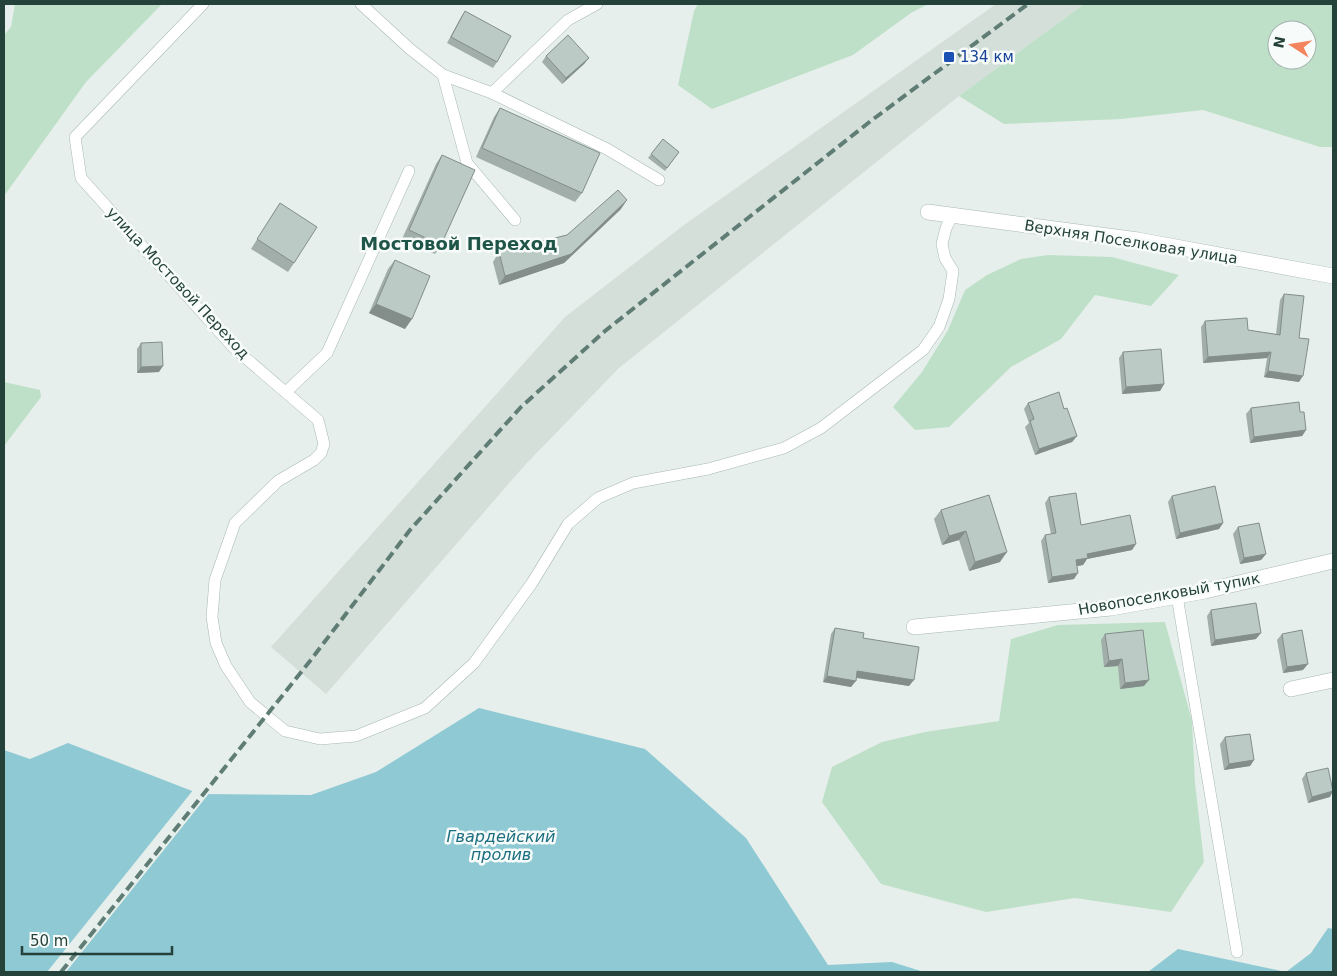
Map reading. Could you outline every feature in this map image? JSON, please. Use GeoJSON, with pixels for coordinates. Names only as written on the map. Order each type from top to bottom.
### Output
{"type":"FeatureCollection","features":[{"type":"Feature","properties":{"kind":"street","name":"Верхняя Поселковая улица"},"geometry":{"type":"LineString","coordinates":[[928,212],[1138,240],[1333,276]]}},
{"type":"Feature","properties":{"kind":"street","name":"Новопоселковый тупик"},"geometry":{"type":"LineString","coordinates":[[914,627],[1111,608],[1177,596],[1333,561]]}},
{"type":"Feature","properties":{"kind":"street"},"geometry":{"type":"LineString","coordinates":[[1291,689],[1333,680]]}},
{"type":"Feature","properties":{"kind":"lane","name":"улица Мостовой Переход"},"geometry":{"type":"LineString","coordinates":[[203,4],[75,137],[81,178],[234,348],[318,420],[324,444],[322,453],[314,460],[278,481],[235,523],[215,580],[212,616],[216,643],[226,666],[250,702],[285,731],[320,739],[356,736],[425,708],[474,663],[532,583],[568,524],[598,498],[633,483],[708,469],[784,448],[821,428],[923,350],[939,327],[949,300],[953,271],[945,258],[942,244],[946,228],[952,216]]}},
{"type":"Feature","properties":{"kind":"lane"},"geometry":{"type":"LineString","coordinates":[[361,4],[410,50],[443,75],[492,93],[607,149],[659,180]]}},
{"type":"Feature","properties":{"kind":"lane"},"geometry":{"type":"LineString","coordinates":[[492,93],[568,20],[597,4]]}},
{"type":"Feature","properties":{"kind":"lane"},"geometry":{"type":"LineString","coordinates":[[443,75],[467,163],[515,220]]}},
{"type":"Feature","properties":{"kind":"lane"},"geometry":{"type":"LineString","coordinates":[[286,392],[327,353],[409,172]]}},
{"type":"Feature","properties":{"kind":"lane"},"geometry":{"type":"LineString","coordinates":[[1177,596],[1236,952]]}},
{"type":"Feature","properties":{"kind":"shaded area"},"geometry":{"type":"Polygon","coordinates":[[[996,4],[1084,4],[959,96],[619,368],[525,465],[326,694],[271,647],[565,317],[684,225],[996,4]]]}},
{"type":"Feature","properties":{"kind":"green space"},"geometry":{"type":"Polygon","coordinates":[[[15,4],[162,4],[86,82],[4,196],[4,35],[11,27],[15,4]]]}},
{"type":"Feature","properties":{"kind":"green space"},"geometry":{"type":"Polygon","coordinates":[[[698,4],[928,4],[911,13],[853,55],[712,109],[678,85],[694,11],[698,4]]]}},
{"type":"Feature","properties":{"kind":"green space"},"geometry":{"type":"Polygon","coordinates":[[[1084,4],[1333,4],[1333,147],[1320,147],[1203,110],[1121,119],[1004,124],[959,96],[1084,4]]]}},
{"type":"Feature","properties":{"kind":"green space"},"geometry":{"type":"Polygon","coordinates":[[[1048,255],[1112,257],[1179,275],[1151,306],[1095,295],[1061,339],[1011,367],[949,427],[915,430],[893,407],[922,372],[948,330],[965,290],[987,275],[1021,259],[1048,255]]]}},
{"type":"Feature","properties":{"kind":"green space"},"geometry":{"type":"Polygon","coordinates":[[[4,382],[40,390],[41,397],[4,446],[4,382]]]}},
{"type":"Feature","properties":{"kind":"green space"},"geometry":{"type":"Polygon","coordinates":[[[1165,622],[1192,721],[1195,783],[1204,862],[1171,912],[1075,898],[986,912],[881,884],[822,802],[832,767],[882,742],[925,732],[999,721],[1011,639],[1058,625],[1165,622]]]}},
{"type":"Feature","properties":{"kind":"water","name":"Гвардейский пролив"},"geometry":{"type":"Polygon","coordinates":[[[479,708],[645,749],[746,838],[828,965],[892,962],[924,972],[4,972],[4,750],[30,759],[68,743],[200,794],[311,795],[376,772],[479,708]]]}},
{"type":"Feature","properties":{"kind":"water"},"geometry":{"type":"Polygon","coordinates":[[[1328,928],[1333,929],[1333,972],[1286,972],[1311,953],[1328,928]]]}},
{"type":"Feature","properties":{"kind":"water"},"geometry":{"type":"Polygon","coordinates":[[[1178,949],[1286,972],[1148,972],[1178,949]]]}},
{"type":"Feature","properties":{"kind":"pier"},"geometry":{"type":"Polygon","coordinates":[[[194,789],[211,791],[66,972],[47,972],[194,789]]]}},
{"type":"Feature","properties":{"kind":"building"},"geometry":{"type":"Polygon","coordinates":[[[465,11],[511,36],[497,62],[451,37],[465,11]]]}},
{"type":"Feature","properties":{"kind":"building"},"geometry":{"type":"Polygon","coordinates":[[[568,35],[589,58],[566,78],[546,56],[568,35]]]}},
{"type":"Feature","properties":{"kind":"building"},"geometry":{"type":"Polygon","coordinates":[[[500,108],[600,153],[582,193],[482,148],[500,108]]]}},
{"type":"Feature","properties":{"kind":"building"},"geometry":{"type":"Polygon","coordinates":[[[663,139],[679,152],[667,168],[651,154],[663,139]]]}},
{"type":"Feature","properties":{"kind":"building"},"geometry":{"type":"Polygon","coordinates":[[[442,155],[475,170],[441,245],[409,230],[442,155]]]}},
{"type":"Feature","properties":{"kind":"building"},"geometry":{"type":"Polygon","coordinates":[[[618,190],[627,200],[571,254],[505,276],[499,252],[567,235],[618,190]]]}},
{"type":"Feature","properties":{"kind":"building"},"geometry":{"type":"Polygon","coordinates":[[[280,203],[317,227],[294,263],[257,239],[280,203]]]}},
{"type":"Feature","properties":{"kind":"building"},"geometry":{"type":"Polygon","coordinates":[[[395,260],[430,276],[412,319],[376,304],[395,260]]]}},
{"type":"Feature","properties":{"kind":"building"},"geometry":{"type":"Polygon","coordinates":[[[1284,294],[1304,296],[1299,338],[1309,339],[1303,376],[1268,371],[1271,352],[1208,357],[1205,321],[1247,318],[1248,330],[1280,335],[1284,294]]]}},
{"type":"Feature","properties":{"kind":"building"},"geometry":{"type":"Polygon","coordinates":[[[162,342],[163,366],[141,367],[141,343],[162,342]]]}},
{"type":"Feature","properties":{"kind":"building"},"geometry":{"type":"Polygon","coordinates":[[[1161,349],[1164,384],[1126,387],[1123,352],[1161,349]]]}},
{"type":"Feature","properties":{"kind":"building"},"geometry":{"type":"Polygon","coordinates":[[[1059,392],[1064,409],[1067,408],[1077,436],[1039,449],[1030,421],[1034,419],[1028,403],[1059,392]]]}},
{"type":"Feature","properties":{"kind":"building"},"geometry":{"type":"Polygon","coordinates":[[[1299,402],[1300,412],[1304,412],[1306,430],[1254,437],[1251,408],[1299,402]]]}},
{"type":"Feature","properties":{"kind":"building"},"geometry":{"type":"Polygon","coordinates":[[[1215,486],[1223,523],[1180,533],[1172,496],[1215,486]]]}},
{"type":"Feature","properties":{"kind":"building"},"geometry":{"type":"Polygon","coordinates":[[[1076,493],[1081,525],[1130,515],[1136,544],[1087,554],[1088,558],[1076,560],[1078,573],[1052,577],[1045,535],[1056,533],[1049,497],[1076,493]]]}},
{"type":"Feature","properties":{"kind":"building"},"geometry":{"type":"Polygon","coordinates":[[[989,495],[1007,552],[975,562],[966,531],[949,536],[941,510],[989,495]]]}},
{"type":"Feature","properties":{"kind":"building"},"geometry":{"type":"Polygon","coordinates":[[[1259,523],[1266,554],[1244,558],[1238,527],[1259,523]]]}},
{"type":"Feature","properties":{"kind":"building"},"geometry":{"type":"Polygon","coordinates":[[[1256,603],[1261,633],[1215,640],[1211,610],[1256,603]]]}},
{"type":"Feature","properties":{"kind":"building"},"geometry":{"type":"Polygon","coordinates":[[[835,628],[864,633],[863,638],[919,647],[914,680],[857,671],[856,681],[827,676],[835,628]]]}},
{"type":"Feature","properties":{"kind":"building"},"geometry":{"type":"Polygon","coordinates":[[[1143,630],[1149,680],[1125,683],[1122,659],[1109,661],[1105,634],[1143,630]]]}},
{"type":"Feature","properties":{"kind":"building"},"geometry":{"type":"Polygon","coordinates":[[[1302,630],[1308,664],[1287,667],[1282,634],[1302,630]]]}},
{"type":"Feature","properties":{"kind":"building"},"geometry":{"type":"Polygon","coordinates":[[[1250,734],[1254,760],[1229,764],[1225,737],[1250,734]]]}},
{"type":"Feature","properties":{"kind":"building"},"geometry":{"type":"Polygon","coordinates":[[[1328,768],[1333,791],[1312,797],[1306,773],[1328,768]]]}},
{"type":"Feature","properties":{"kind":"railway"},"geometry":{"type":"LineString","coordinates":[[61,972],[310,661],[410,530],[521,407],[605,331],[872,120],[1028,4]]}},
{"type":"Feature","properties":{"kind":"place","name":"134 км"},"geometry":{"type":"Point","coordinates":[949,57]}},
{"type":"Feature","properties":{"kind":"district","name":"Мостовой Переход"},"geometry":{"type":"Point","coordinates":[459,244]}}]}
